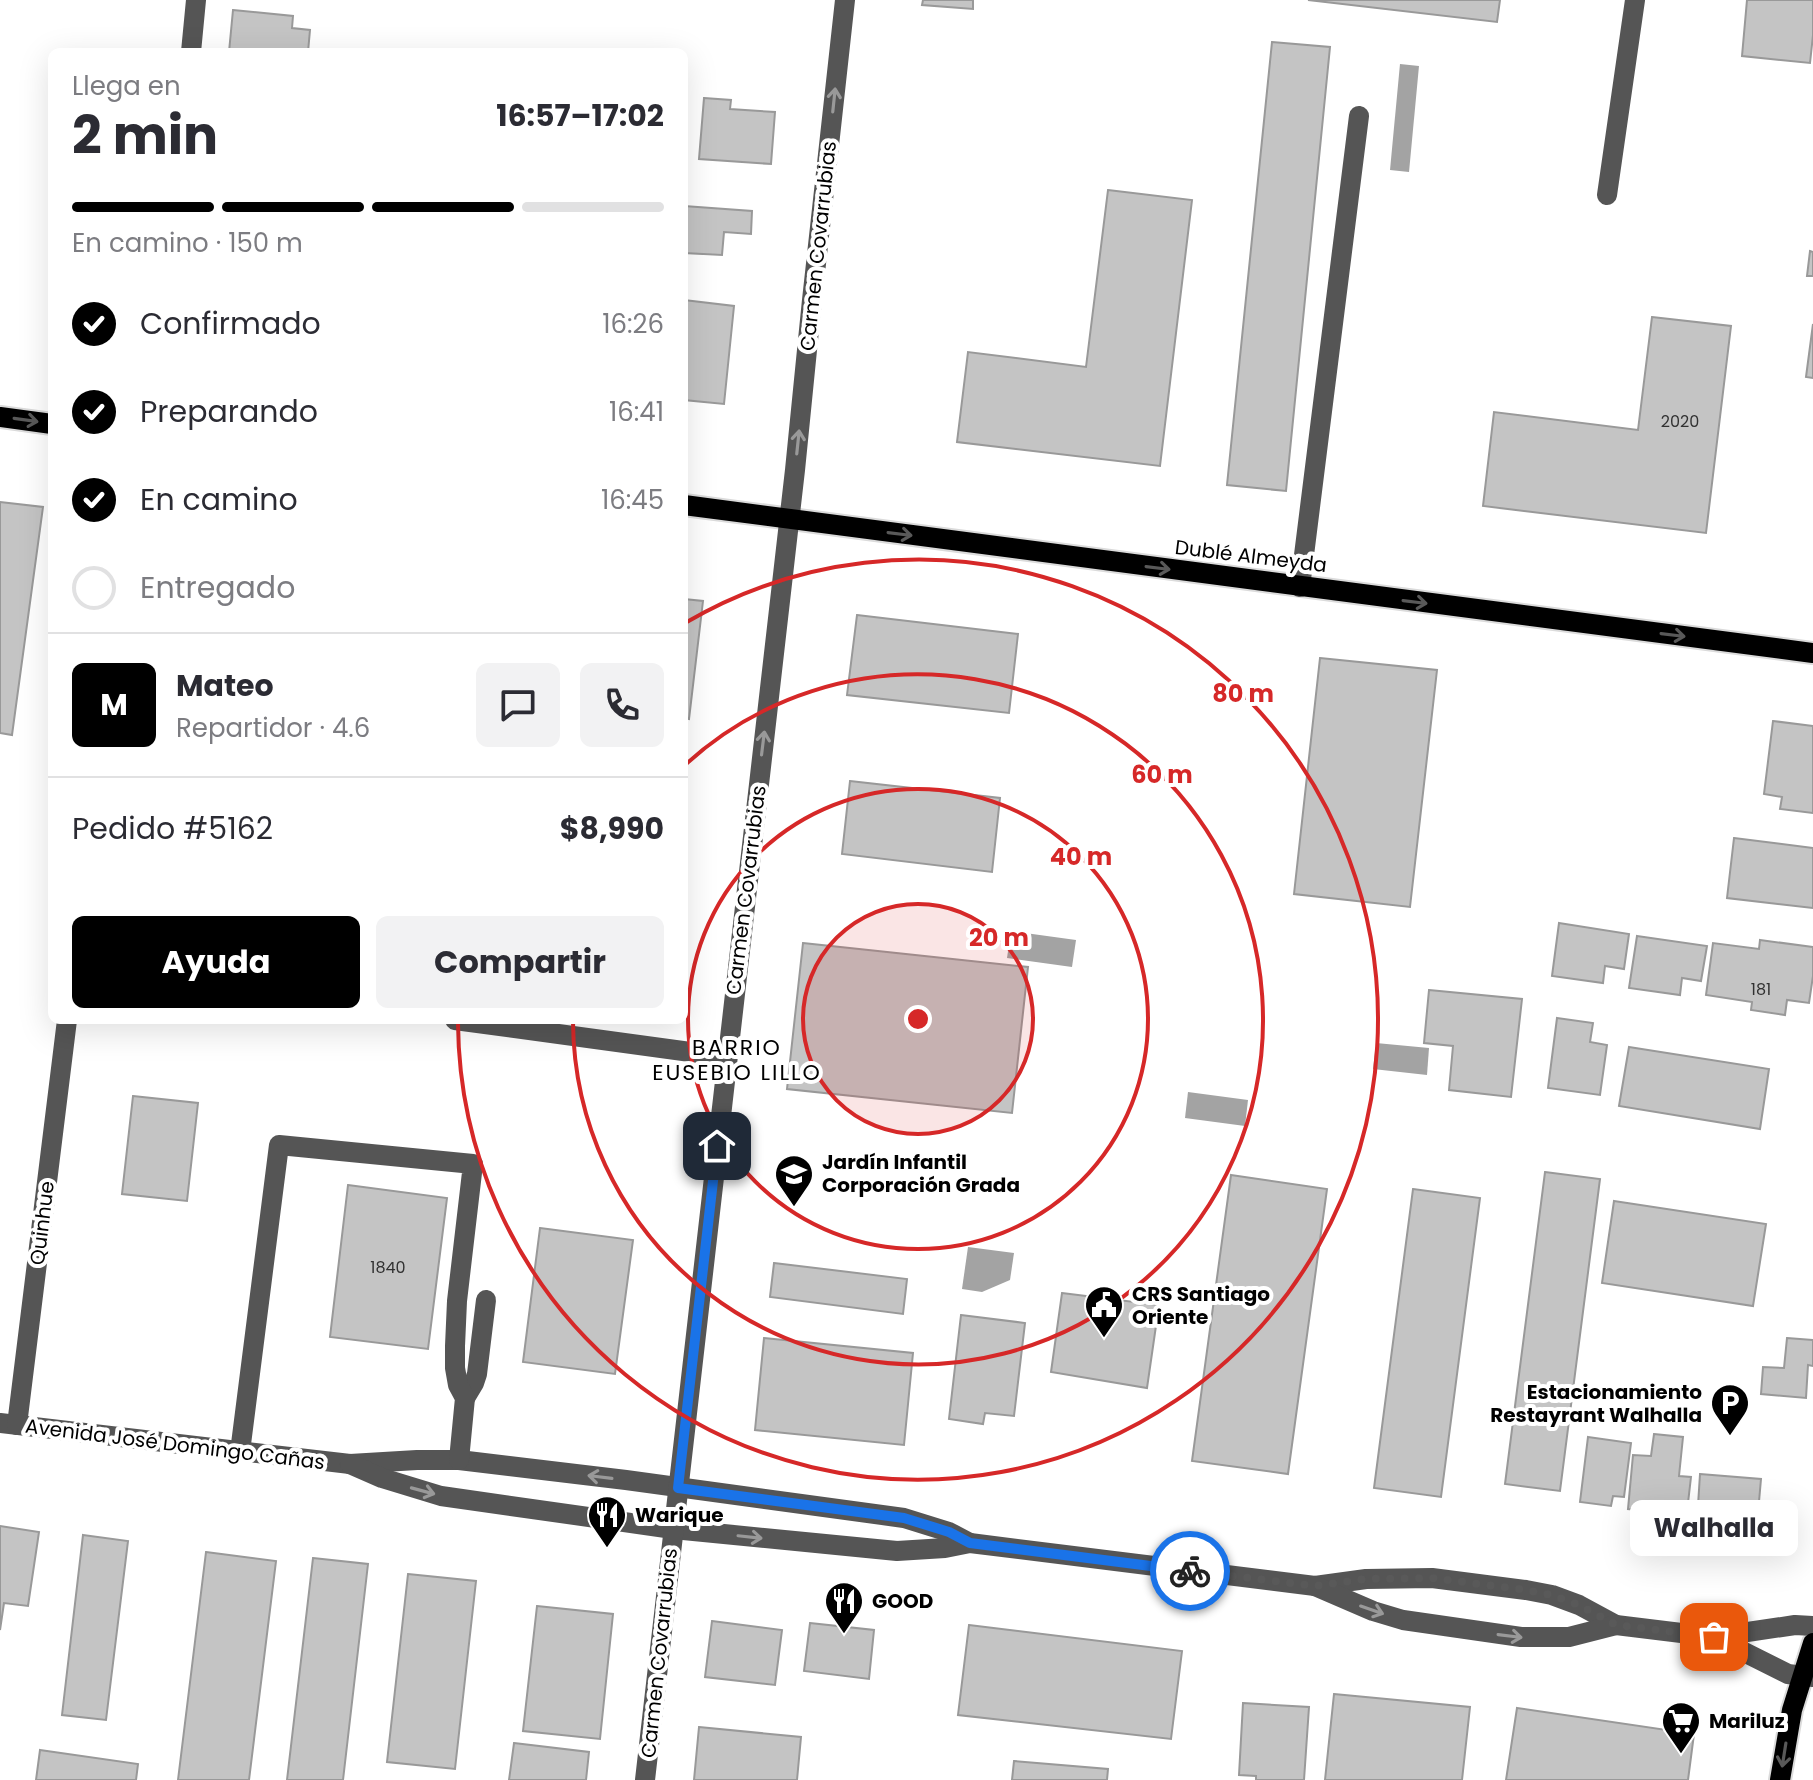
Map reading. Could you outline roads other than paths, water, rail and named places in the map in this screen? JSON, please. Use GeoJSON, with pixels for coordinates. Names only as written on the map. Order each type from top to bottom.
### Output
{"type":"FeatureCollection","features":[{"type":"Feature","properties":{"kind":"main road"},"geometry":{"type":"LineString","coordinates":[[0,417],[48,423]]}},
{"type":"Feature","properties":{"kind":"main road","name":"Dublé Almeyda"},"geometry":{"type":"LineString","coordinates":[[688,506],[1813,653]]}},
{"type":"Feature","properties":{"kind":"main road"},"geometry":{"type":"LineString","coordinates":[[1780,1780],[1792,1710],[1808,1676],[1813,1643]]}},
{"type":"Feature","properties":{"kind":"street"},"geometry":{"type":"LineString","coordinates":[[191,48],[196,0]]}},
{"type":"Feature","properties":{"kind":"street","name":"Carmen Covarrubias"},"geometry":{"type":"LineString","coordinates":[[645,1780],[845,0]]}},
{"type":"Feature","properties":{"kind":"street"},"geometry":{"type":"LineString","coordinates":[[1607,195],[1635,0]]}},
{"type":"Feature","properties":{"kind":"street"},"geometry":{"type":"LineString","coordinates":[[1300,587],[1359,116]]}},
{"type":"Feature","properties":{"kind":"street","name":"Quinhue"},"geometry":{"type":"LineString","coordinates":[[8,1424],[66,1024]]}},
{"type":"Feature","properties":{"kind":"street"},"geometry":{"type":"LineString","coordinates":[[484,1024],[727,1057]]}},
{"type":"Feature","properties":{"kind":"street"},"geometry":{"type":"LineString","coordinates":[[240,1452],[279,1145],[473,1164],[457,1301],[455,1346],[458,1385],[465,1398]]}},
{"type":"Feature","properties":{"kind":"street"},"geometry":{"type":"LineString","coordinates":[[459,1460],[465,1398],[477,1374],[486,1300]]}},
{"type":"Feature","properties":{"kind":"street","name":"Avenida José Domingo Cañas"},"geometry":{"type":"LineString","coordinates":[[8,1424],[350,1464],[459,1460],[904,1518],[949,1532],[970,1543]]}},
{"type":"Feature","properties":{"kind":"street","name":"Avenida José Domingo Cañas"},"geometry":{"type":"LineString","coordinates":[[350,1464],[382,1478],[441,1496],[673,1529],[897,1551],[970,1543],[1315,1586],[1366,1579],[1432,1578],[1552,1595],[1579,1605],[1616,1625],[1714,1637],[1795,1625],[1813,1626]]}},
{"type":"Feature","properties":{"kind":"street","name":"Avenida José Domingo Cañas"},"geometry":{"type":"LineString","coordinates":[[1315,1586],[1373,1611],[1403,1620],[1521,1637],[1569,1637],[1616,1625]]}},
{"type":"Feature","properties":{"kind":"street","name":"Avenida José Domingo Cañas"},"geometry":{"type":"LineString","coordinates":[[1714,1637],[1788,1674],[1808,1676]]}},
{"type":"Feature","properties":{"kind":"place","name":"Jardín Infantil Corporación Grada"},"geometry":{"type":"Point","coordinates":[794,1208]}},
{"type":"Feature","properties":{"kind":"place","name":"CRS Santiago Oriente"},"geometry":{"type":"Point","coordinates":[1104,1339]}},
{"type":"Feature","properties":{"kind":"place","name":"Estacionamiento Restayrant Walhalla"},"geometry":{"type":"Point","coordinates":[1730,1437]}},
{"type":"Feature","properties":{"kind":"place","name":"Warique"},"geometry":{"type":"Point","coordinates":[607,1549]}},
{"type":"Feature","properties":{"kind":"place","name":"GOOD"},"geometry":{"type":"Point","coordinates":[844,1635]}},
{"type":"Feature","properties":{"kind":"place","name":"Walhalla"},"geometry":{"type":"Point","coordinates":[1714,1637]}},
{"type":"Feature","properties":{"kind":"place","name":"Mariluz"},"geometry":{"type":"Point","coordinates":[1681,1755]}},
{"type":"Feature","properties":{"kind":"district","name":"BARRIO EUSEBIO LILLO"},"geometry":{"type":"Point","coordinates":[737,1060]}}]}
